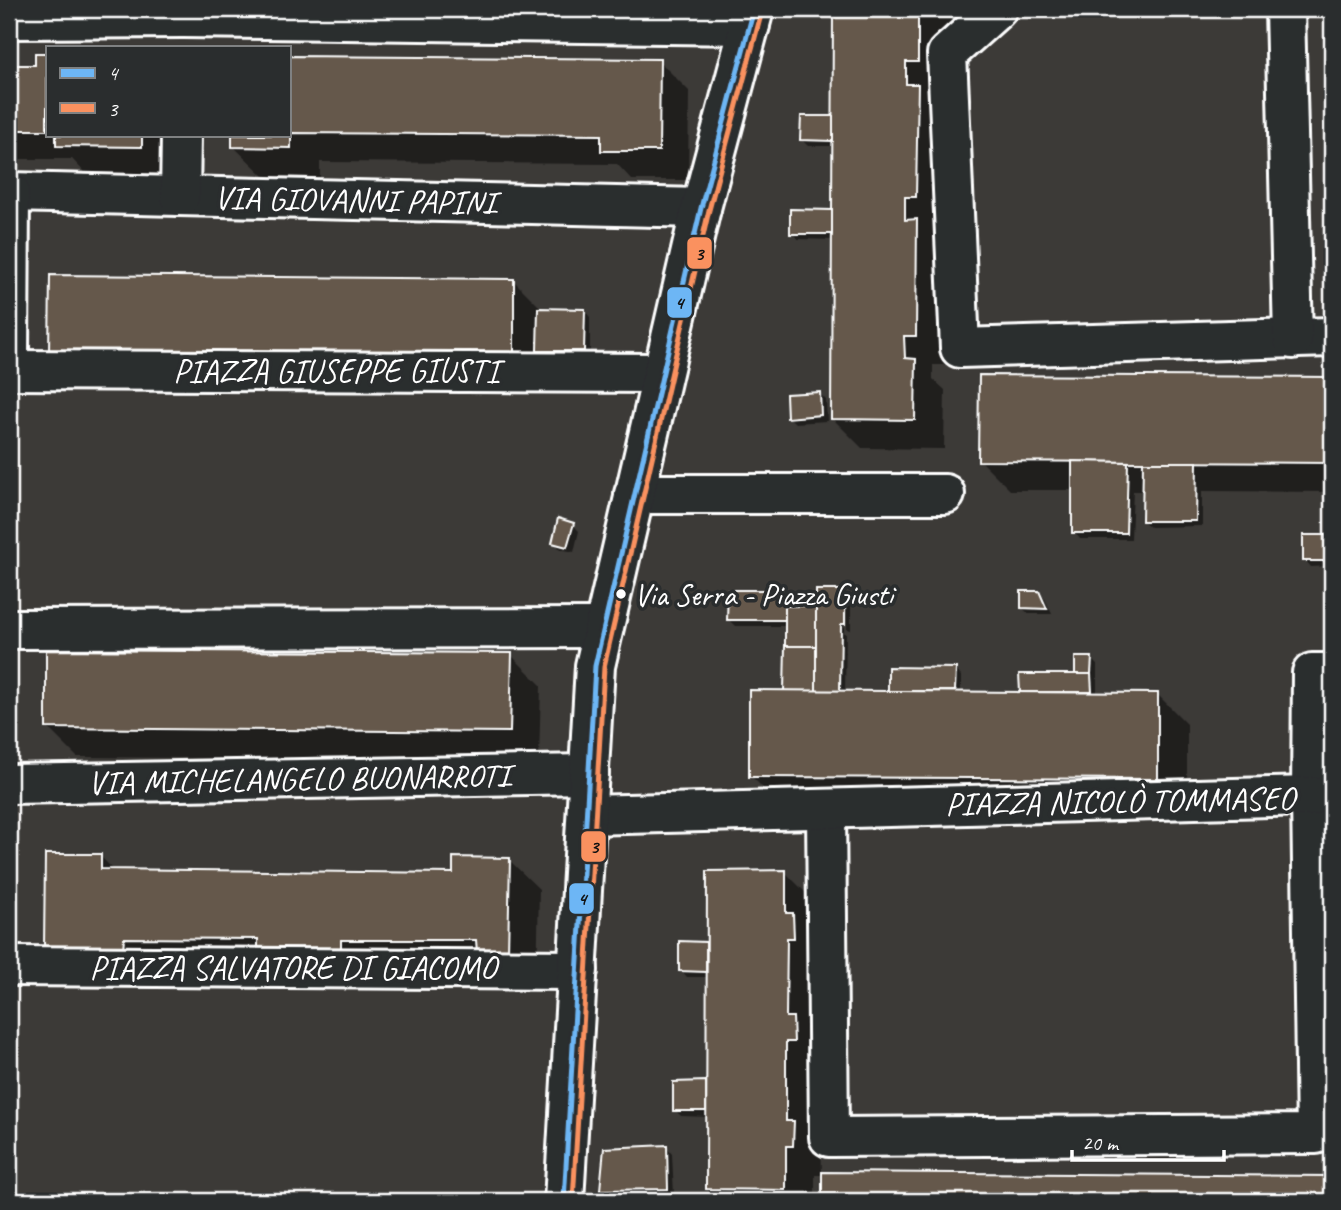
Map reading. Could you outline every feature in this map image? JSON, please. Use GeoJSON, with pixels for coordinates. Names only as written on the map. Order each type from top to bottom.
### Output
{"type":"FeatureCollection","features":[{"type":"Feature","properties":{"kind":"street"},"geometry":{"type":"LineString","coordinates":[[996,9],[947,54],[960,348],[1332,337]]}},
{"type":"Feature","properties":{"kind":"street"},"geometry":{"type":"LineString","coordinates":[[1285,9],[1293,339]]}},
{"type":"Feature","properties":{"kind":"street"},"geometry":{"type":"LineString","coordinates":[[9,19],[183,25],[752,17],[701,208],[595,666],[564,1201]]}},
{"type":"Feature","properties":{"kind":"street"},"geometry":{"type":"LineString","coordinates":[[180,196],[181,136]]}},
{"type":"Feature","properties":{"kind":"street"},"geometry":{"type":"LineString","coordinates":[[9,356],[10,192]]}},
{"type":"Feature","properties":{"kind":"street","name":"VIA GIOVANNI PAPINI"},"geometry":{"type":"LineString","coordinates":[[10,192],[701,208]]}},
{"type":"Feature","properties":{"kind":"street","name":"PIAZZA GIUSEPPE GIUSTI"},"geometry":{"type":"LineString","coordinates":[[9,370],[662,373]]}},
{"type":"Feature","properties":{"kind":"street"},"geometry":{"type":"LineString","coordinates":[[634,494],[945,494]]}},
{"type":"Feature","properties":{"kind":"street"},"geometry":{"type":"LineString","coordinates":[[9,629],[603,628]]}},
{"type":"Feature","properties":{"kind":"street"},"geometry":{"type":"LineString","coordinates":[[1311,796],[1312,673],[1332,673]]}},
{"type":"Feature","properties":{"kind":"street","name":"VIA MICHELANGELO BUONARROTI"},"geometry":{"type":"LineString","coordinates":[[9,784],[589,774]]}},
{"type":"Feature","properties":{"kind":"street","name":"PIAZZA NICOLÒ TOMMASEO"},"geometry":{"type":"LineString","coordinates":[[587,815],[826,808],[1311,796],[1316,1134],[829,1137],[826,808]]}},
{"type":"Feature","properties":{"kind":"street","name":"PIAZZA SALVATORE DI GIACOMO"},"geometry":{"type":"LineString","coordinates":[[9,966],[578,970]]}},
{"type":"Feature","properties":{"kind":"building"},"geometry":{"type":"Polygon","coordinates":[[[833,9],[964,9],[918,10],[918,62],[906,62],[906,84],[918,84],[916,197],[905,197],[905,220],[917,219],[916,336],[904,336],[905,358],[916,359],[915,420],[831,419],[833,9]]]}},
{"type":"Feature","properties":{"kind":"building"},"geometry":{"type":"Polygon","coordinates":[[[1328,9],[1332,9],[1332,286],[1327,286],[1328,9]]]}},
{"type":"Feature","properties":{"kind":"building"},"geometry":{"type":"Polygon","coordinates":[[[35,53],[46,53],[46,130],[9,130],[9,65],[35,65],[35,53]]]}},
{"type":"Feature","properties":{"kind":"building"},"geometry":{"type":"Polygon","coordinates":[[[290,56],[660,59],[659,151],[601,151],[601,135],[291,133],[291,148],[232,147],[232,136],[290,136],[290,56]]]}},
{"type":"Feature","properties":{"kind":"building"},"geometry":{"type":"Polygon","coordinates":[[[801,116],[833,116],[833,141],[800,140],[801,116]]]}},
{"type":"Feature","properties":{"kind":"building"},"geometry":{"type":"Polygon","coordinates":[[[56,136],[142,136],[142,147],[56,146],[56,136]]]}},
{"type":"Feature","properties":{"kind":"building"},"geometry":{"type":"Polygon","coordinates":[[[790,209],[832,210],[832,234],[790,234],[790,209]]]}},
{"type":"Feature","properties":{"kind":"building"},"geometry":{"type":"Polygon","coordinates":[[[50,275],[514,279],[514,358],[49,354],[50,275]]]}},
{"type":"Feature","properties":{"kind":"building"},"geometry":{"type":"Polygon","coordinates":[[[538,308],[585,309],[584,351],[537,351],[538,308]]]}},
{"type":"Feature","properties":{"kind":"building"},"geometry":{"type":"Polygon","coordinates":[[[979,375],[1332,377],[1332,463],[978,461],[979,375]]]}},
{"type":"Feature","properties":{"kind":"building"},"geometry":{"type":"Polygon","coordinates":[[[820,392],[821,415],[787,418],[786,394],[820,392]]]}},
{"type":"Feature","properties":{"kind":"building"},"geometry":{"type":"Polygon","coordinates":[[[1072,461],[1128,462],[1126,533],[1072,533],[1072,461]]]}},
{"type":"Feature","properties":{"kind":"building"},"geometry":{"type":"Polygon","coordinates":[[[1143,462],[1197,462],[1196,521],[1142,521],[1143,462]]]}},
{"type":"Feature","properties":{"kind":"building"},"geometry":{"type":"Polygon","coordinates":[[[558,518],[574,523],[567,547],[552,543],[558,518]]]}},
{"type":"Feature","properties":{"kind":"building"},"geometry":{"type":"Polygon","coordinates":[[[1303,535],[1326,535],[1326,561],[1303,561],[1303,535]]]}},
{"type":"Feature","properties":{"kind":"building"},"geometry":{"type":"Polygon","coordinates":[[[728,590],[785,590],[785,620],[727,620],[728,590]]]}},
{"type":"Feature","properties":{"kind":"building"},"geometry":{"type":"Polygon","coordinates":[[[816,590],[840,590],[840,595],[845,595],[845,624],[841,624],[840,691],[816,691],[816,590]]]}},
{"type":"Feature","properties":{"kind":"building"},"geometry":{"type":"Polygon","coordinates":[[[1021,591],[1039,591],[1047,609],[1021,608],[1021,591]]]}},
{"type":"Feature","properties":{"kind":"building"},"geometry":{"type":"Polygon","coordinates":[[[785,606],[816,606],[816,646],[785,646],[785,606]]]}},
{"type":"Feature","properties":{"kind":"building"},"geometry":{"type":"Polygon","coordinates":[[[785,646],[816,646],[816,691],[784,691],[785,646]]]}},
{"type":"Feature","properties":{"kind":"building"},"geometry":{"type":"Polygon","coordinates":[[[46,650],[512,653],[510,732],[46,728],[46,650]]]}},
{"type":"Feature","properties":{"kind":"building"},"geometry":{"type":"Polygon","coordinates":[[[1075,657],[1092,657],[1091,674],[1075,674],[1075,657]]]}},
{"type":"Feature","properties":{"kind":"building"},"geometry":{"type":"Polygon","coordinates":[[[888,667],[956,668],[955,691],[888,691],[888,667]]]}},
{"type":"Feature","properties":{"kind":"building"},"geometry":{"type":"Polygon","coordinates":[[[1019,674],[1091,674],[1092,692],[1020,692],[1019,674]]]}},
{"type":"Feature","properties":{"kind":"building"},"geometry":{"type":"Polygon","coordinates":[[[749,690],[1158,693],[1158,779],[749,777],[749,690]]]}},
{"type":"Feature","properties":{"kind":"building"},"geometry":{"type":"Polygon","coordinates":[[[45,854],[101,854],[101,869],[453,873],[453,857],[510,858],[508,952],[477,952],[476,940],[341,940],[341,950],[258,950],[258,939],[124,938],[123,949],[44,948],[45,854]]]}},
{"type":"Feature","properties":{"kind":"building"},"geometry":{"type":"Polygon","coordinates":[[[786,870],[786,913],[793,913],[794,938],[787,938],[786,1017],[793,1017],[794,1042],[786,1042],[786,1121],[794,1121],[793,1146],[786,1146],[786,1190],[706,1189],[707,871],[786,870]]]}},
{"type":"Feature","properties":{"kind":"building"},"geometry":{"type":"Polygon","coordinates":[[[679,941],[706,942],[706,972],[679,971],[679,941]]]}},
{"type":"Feature","properties":{"kind":"building"},"geometry":{"type":"Polygon","coordinates":[[[706,1081],[706,1111],[673,1111],[673,1082],[706,1081]]]}},
{"type":"Feature","properties":{"kind":"building"},"geometry":{"type":"Polygon","coordinates":[[[667,1145],[668,1189],[600,1190],[604,1148],[667,1145]]]}},
{"type":"Feature","properties":{"kind":"building"},"geometry":{"type":"Polygon","coordinates":[[[822,1172],[1332,1176],[1332,1201],[822,1201],[822,1172]]]}},
{"type":"Feature","properties":{"kind":"transit line","name":"4"},"geometry":{"type":"LineString","coordinates":[[564,1201],[595,666],[701,208],[754,9]]}},
{"type":"Feature","properties":{"kind":"transit line","name":"3"},"geometry":{"type":"LineString","coordinates":[[573,1201],[604,667],[709,210],[762,11]]}},
{"type":"Feature","properties":{"kind":"place","name":"Via Serra - Piazza Giusti"},"geometry":{"type":"Point","coordinates":[621,594]}}]}
